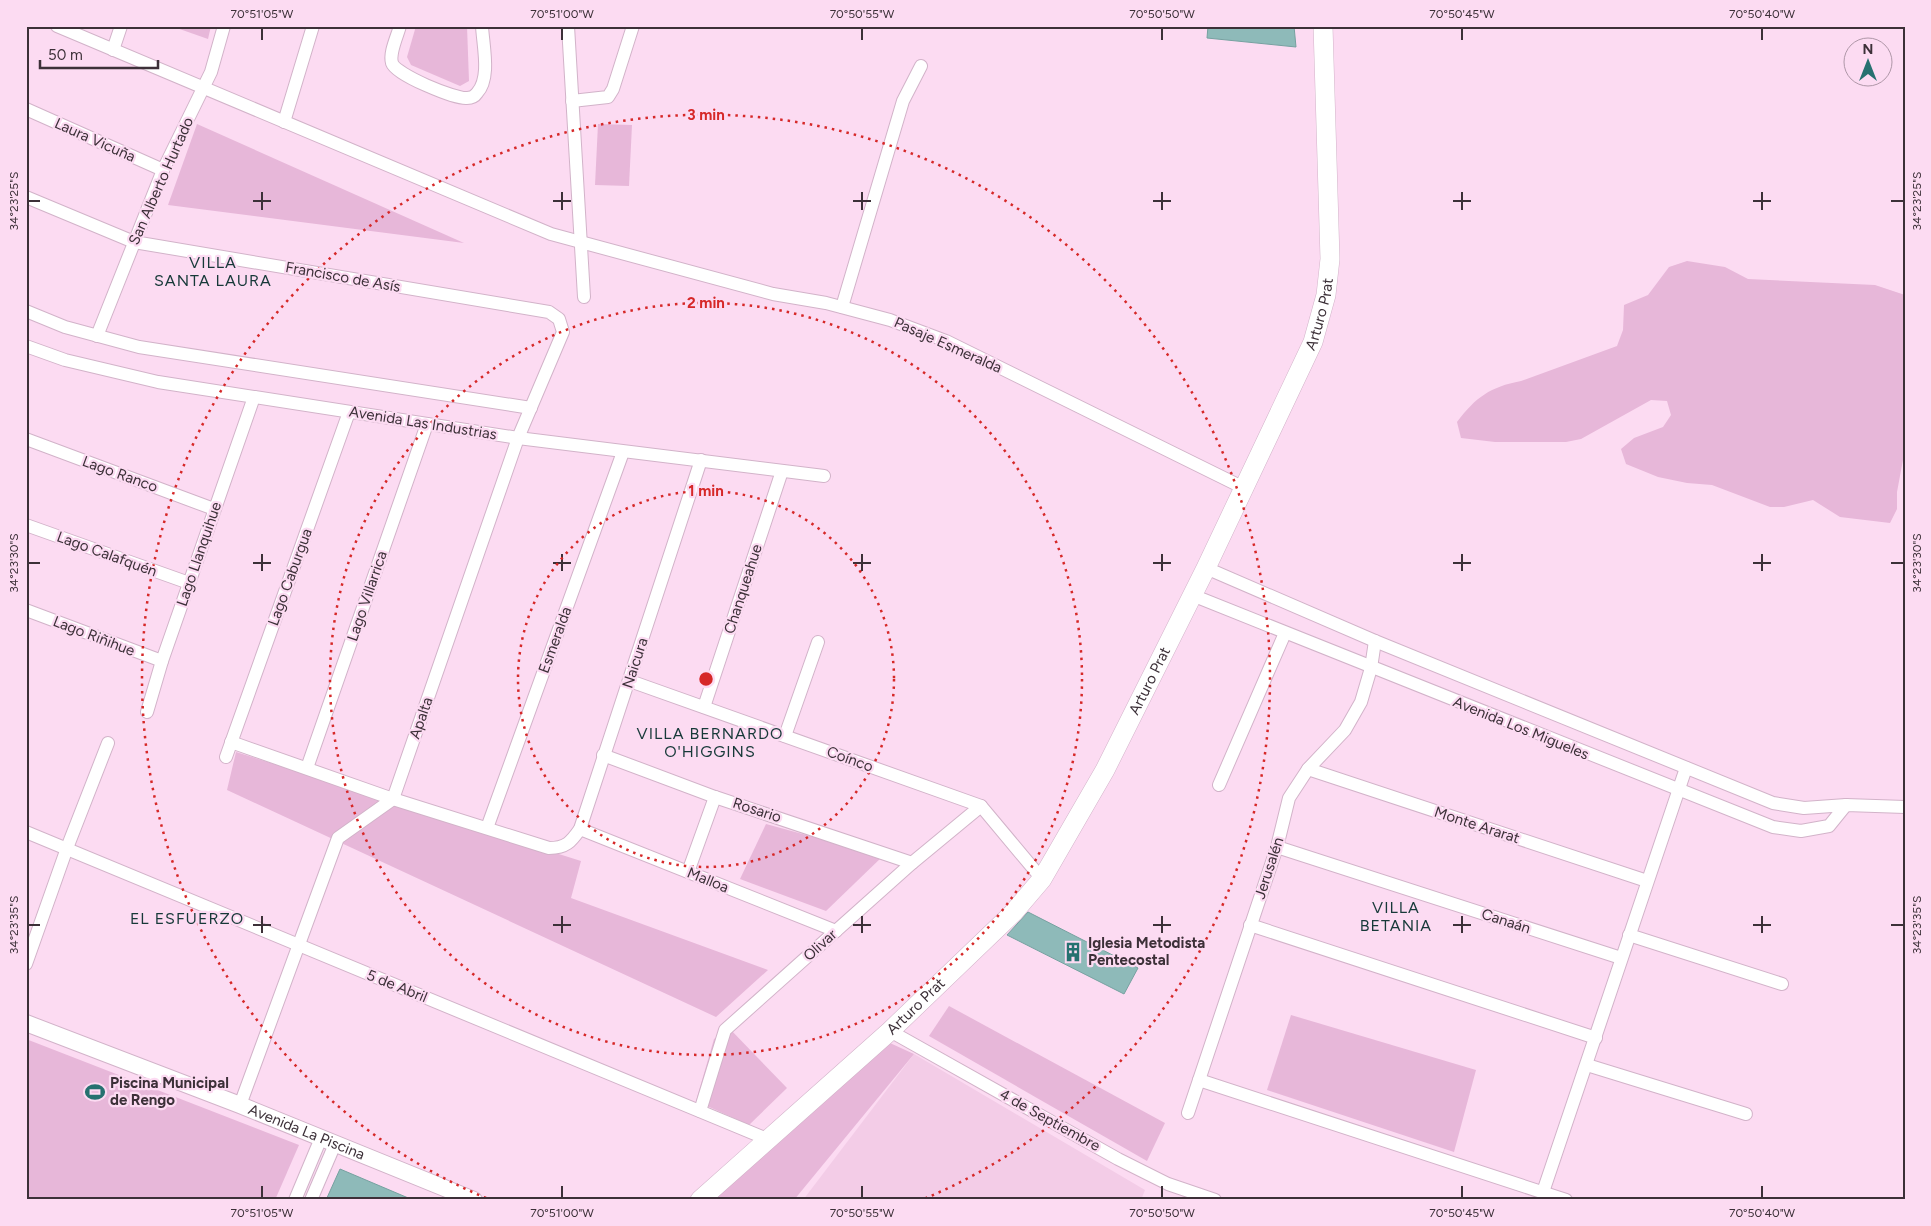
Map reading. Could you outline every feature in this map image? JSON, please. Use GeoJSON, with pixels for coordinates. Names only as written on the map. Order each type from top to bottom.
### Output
{"type":"FeatureCollection","features":[{"type":"Feature","properties":{"kind":"main road","name":"Arturo Prat"},"geometry":{"type":"LineString","coordinates":[[700,1200],[890,1031],[1013,914],[1042,879],[1105,770],[1206,568],[1313,342],[1326,295],[1330,259],[1323,26]]}},
{"type":"Feature","properties":{"kind":"street","name":"Pasaje Esmeralda"},"geometry":{"type":"LineString","coordinates":[[57,26],[551,234],[773,294],[842,307],[890,320],[946,341],[1244,488]]}},
{"type":"Feature","properties":{"kind":"street"},"geometry":{"type":"LineString","coordinates":[[113,50],[121,26]]}},
{"type":"Feature","properties":{"kind":"street","name":"San Alberto Hurtado"},"geometry":{"type":"LineString","coordinates":[[97,336],[163,170],[204,88],[224,26]]}},
{"type":"Feature","properties":{"kind":"street"},"geometry":{"type":"LineString","coordinates":[[284,122],[313,26]]}},
{"type":"Feature","properties":{"kind":"street"},"geometry":{"type":"LineString","coordinates":[[400,26],[392,53],[392,64],[400,73],[458,97],[469,98],[476,95],[482,86],[485,72],[482,26]]}},
{"type":"Feature","properties":{"kind":"street"},"geometry":{"type":"LineString","coordinates":[[568,26],[584,297]]}},
{"type":"Feature","properties":{"kind":"street"},"geometry":{"type":"LineString","coordinates":[[572,101],[608,97],[613,89],[633,26]]}},
{"type":"Feature","properties":{"kind":"street"},"geometry":{"type":"LineString","coordinates":[[842,307],[903,101],[922,66]]}},
{"type":"Feature","properties":{"kind":"street","name":"Laura Vicuña"},"geometry":{"type":"LineString","coordinates":[[26,110],[163,170]]}},
{"type":"Feature","properties":{"kind":"street","name":"Francisco de Asís"},"geometry":{"type":"LineString","coordinates":[[26,196],[134,242],[549,312]]}},
{"type":"Feature","properties":{"kind":"street","name":"Avenida Las Industrias"},"geometry":{"type":"LineString","coordinates":[[26,311],[65,327],[139,347],[531,408]]}},
{"type":"Feature","properties":{"kind":"street","name":"Apalta"},"geometry":{"type":"LineString","coordinates":[[393,799],[518,438],[563,332],[559,319],[549,312]]}},
{"type":"Feature","properties":{"kind":"street","name":"Avenida Las Industrias"},"geometry":{"type":"LineString","coordinates":[[26,346],[65,360],[118,374],[254,397],[518,438],[824,476]]}},
{"type":"Feature","properties":{"kind":"street","name":"Lago Llanquihue"},"geometry":{"type":"LineString","coordinates":[[147,712],[188,583],[254,397]]}},
{"type":"Feature","properties":{"kind":"street","name":"Lago Caburgua"},"geometry":{"type":"LineString","coordinates":[[226,757],[349,412]]}},
{"type":"Feature","properties":{"kind":"street","name":"Lago Villarrica"},"geometry":{"type":"LineString","coordinates":[[307,768],[427,424]]}},
{"type":"Feature","properties":{"kind":"street","name":"Lago Ranco"},"geometry":{"type":"LineString","coordinates":[[26,439],[214,509]]}},
{"type":"Feature","properties":{"kind":"street","name":"Esmeralda"},"geometry":{"type":"LineString","coordinates":[[487,828],[623,452]]}},
{"type":"Feature","properties":{"kind":"street","name":"Naicura"},"geometry":{"type":"LineString","coordinates":[[487,828],[549,848],[560,848],[569,845],[580,829],[603,754],[630,681],[701,460]]}},
{"type":"Feature","properties":{"kind":"street","name":"Chanqueahue"},"geometry":{"type":"LineString","coordinates":[[704,707],[782,471]]}},
{"type":"Feature","properties":{"kind":"street","name":"Lago Calafquén"},"geometry":{"type":"LineString","coordinates":[[26,525],[188,583]]}},
{"type":"Feature","properties":{"kind":"street","name":"Avenida Los Migueles"},"geometry":{"type":"LineString","coordinates":[[1206,568],[1375,641],[1686,768],[1785,806],[1804,808],[1846,805],[1905,807]]}},
{"type":"Feature","properties":{"kind":"street","name":"Avenida Los Migueles"},"geometry":{"type":"LineString","coordinates":[[1192,595],[1773,827],[1801,831],[1829,826],[1846,805]]}},
{"type":"Feature","properties":{"kind":"street","name":"Lago Riñihue"},"geometry":{"type":"LineString","coordinates":[[26,610],[162,661]]}},
{"type":"Feature","properties":{"kind":"street"},"geometry":{"type":"LineString","coordinates":[[1219,785],[1285,633]]}},
{"type":"Feature","properties":{"kind":"street","name":"Jerusalén"},"geometry":{"type":"LineString","coordinates":[[1188,1112],[1276,847],[1289,798],[1308,769],[1344,730],[1360,702],[1371,668],[1375,641]]}},
{"type":"Feature","properties":{"kind":"street"},"geometry":{"type":"LineString","coordinates":[[785,736],[818,642]]}},
{"type":"Feature","properties":{"kind":"street","name":"Coínco"},"geometry":{"type":"LineString","coordinates":[[630,681],[981,806]]}},
{"type":"Feature","properties":{"kind":"street"},"geometry":{"type":"LineString","coordinates":[[231,742],[393,799],[487,828]]}},
{"type":"Feature","properties":{"kind":"street"},"geometry":{"type":"LineString","coordinates":[[26,964],[67,848],[108,743]]}},
{"type":"Feature","properties":{"kind":"street","name":"Rosario"},"geometry":{"type":"LineString","coordinates":[[603,754],[715,796],[912,864]]}},
{"type":"Feature","properties":{"kind":"street"},"geometry":{"type":"LineString","coordinates":[[1543,1192],[1686,768]]}},
{"type":"Feature","properties":{"kind":"street","name":"Monte Ararat"},"geometry":{"type":"LineString","coordinates":[[1308,769],[1647,881]]}},
{"type":"Feature","properties":{"kind":"street"},"geometry":{"type":"LineString","coordinates":[[688,872],[715,796]]}},
{"type":"Feature","properties":{"kind":"street"},"geometry":{"type":"LineString","coordinates":[[240,1105],[338,838],[393,799]]}},
{"type":"Feature","properties":{"kind":"street"},"geometry":{"type":"LineString","coordinates":[[981,806],[1042,879]]}},
{"type":"Feature","properties":{"kind":"street","name":"Olivar"},"geometry":{"type":"LineString","coordinates":[[700,1111],[725,1030],[912,864],[981,806]]}},
{"type":"Feature","properties":{"kind":"street","name":"Malloa"},"geometry":{"type":"LineString","coordinates":[[580,829],[836,931]]}},
{"type":"Feature","properties":{"kind":"street","name":"5 de Abril"},"geometry":{"type":"LineString","coordinates":[[26,832],[767,1139]]}},
{"type":"Feature","properties":{"kind":"street","name":"Canaán"},"geometry":{"type":"LineString","coordinates":[[1276,847],[1621,958]]}},
{"type":"Feature","properties":{"kind":"street"},"geometry":{"type":"LineString","coordinates":[[1250,925],[1596,1038]]}},
{"type":"Feature","properties":{"kind":"street"},"geometry":{"type":"LineString","coordinates":[[1629,935],[1782,984]]}},
{"type":"Feature","properties":{"kind":"street","name":"Avenida La Piscina"},"geometry":{"type":"LineString","coordinates":[[26,1023],[240,1105],[474,1200]]}},
{"type":"Feature","properties":{"kind":"street","name":"4 de Septiembre"},"geometry":{"type":"LineString","coordinates":[[890,1031],[1118,1159],[1168,1184],[1215,1200]]}},
{"type":"Feature","properties":{"kind":"street"},"geometry":{"type":"LineString","coordinates":[[1587,1065],[1746,1114]]}},
{"type":"Feature","properties":{"kind":"street"},"geometry":{"type":"LineString","coordinates":[[1199,1080],[1566,1200]]}},
{"type":"Feature","properties":{"kind":"street"},"geometry":{"type":"LineString","coordinates":[[295,1200],[328,1141]]}},
{"type":"Feature","properties":{"kind":"street"},"geometry":{"type":"LineString","coordinates":[[312,1200],[328,1141]]}},
{"type":"Feature","properties":{"kind":"shaded area"},"geometry":{"type":"Polygon","coordinates":[[[171,26],[211,26],[208,39],[171,26]]]}},
{"type":"Feature","properties":{"kind":"shaded area"},"geometry":{"type":"Polygon","coordinates":[[[416,26],[467,26],[469,81],[460,86],[411,65],[407,57],[416,26]]]}},
{"type":"Feature","properties":{"kind":"shaded area"},"geometry":{"type":"Polygon","coordinates":[[[197,124],[464,243],[168,205],[197,124]]]}},
{"type":"Feature","properties":{"kind":"shaded area"},"geometry":{"type":"Polygon","coordinates":[[[598,124],[632,125],[629,186],[595,185],[598,124]]]}},
{"type":"Feature","properties":{"kind":"shaded area"},"geometry":{"type":"Polygon","coordinates":[[[1687,261],[1725,267],[1748,279],[1875,285],[1905,295],[1905,449],[1897,492],[1897,509],[1890,523],[1840,517],[1813,500],[1784,507],[1770,507],[1712,485],[1687,483],[1658,477],[1626,464],[1621,449],[1634,438],[1663,427],[1671,415],[1667,401],[1651,400],[1581,439],[1566,442],[1495,442],[1461,438],[1457,422],[1484,394],[1501,386],[1521,381],[1617,346],[1623,330],[1624,305],[1648,295],[1669,267],[1687,261]]]}},
{"type":"Feature","properties":{"kind":"shaded area"},"geometry":{"type":"Polygon","coordinates":[[[236,752],[581,861],[571,898],[768,970],[716,1017],[227,790],[236,752]]]}},
{"type":"Feature","properties":{"kind":"shaded area"},"geometry":{"type":"Polygon","coordinates":[[[766,824],[883,856],[826,911],[740,879],[766,824]]]}},
{"type":"Feature","properties":{"kind":"shaded area"},"geometry":{"type":"Polygon","coordinates":[[[949,1006],[1165,1123],[1147,1161],[929,1036],[949,1006]]]}},
{"type":"Feature","properties":{"kind":"shaded area"},"geometry":{"type":"Polygon","coordinates":[[[1291,1015],[1476,1070],[1454,1152],[1267,1090],[1291,1015]]]}},
{"type":"Feature","properties":{"kind":"shaded area"},"geometry":{"type":"Polygon","coordinates":[[[729,1028],[787,1088],[749,1125],[696,1101],[714,1039],[729,1028]]]}},
{"type":"Feature","properties":{"kind":"shaded area"},"geometry":{"type":"Polygon","coordinates":[[[879,1038],[914,1054],[794,1200],[696,1200],[879,1038]]]}},
{"type":"Feature","properties":{"kind":"shaded area","name":"Piscina Municipal de Rengo"},"geometry":{"type":"Polygon","coordinates":[[[26,1039],[299,1145],[275,1200],[26,1200],[26,1039]]]}},
{"type":"Feature","properties":{"kind":"shaded area"},"geometry":{"type":"Polygon","coordinates":[[[914,1054],[1145,1190],[1141,1200],[803,1200],[914,1054]]]}},
{"type":"Feature","properties":{"kind":"building"},"geometry":{"type":"Polygon","coordinates":[[[1208,26],[1294,26],[1296,47],[1207,38],[1208,26]]]}},
{"type":"Feature","properties":{"kind":"building","name":"Iglesia Metodista Pentecostal"},"geometry":{"type":"Polygon","coordinates":[[[1028,912],[1138,968],[1124,994],[1007,935],[1028,912]]]}},
{"type":"Feature","properties":{"kind":"building"},"geometry":{"type":"Polygon","coordinates":[[[340,1169],[413,1200],[326,1200],[340,1169]]]}},
{"type":"Feature","properties":{"kind":"place","name":"Iglesia Metodista Pentecostal"},"geometry":{"type":"Point","coordinates":[1073,952]}},
{"type":"Feature","properties":{"kind":"place","name":"Piscina Municipal de Rengo"},"geometry":{"type":"Point","coordinates":[95,1092]}},
{"type":"Feature","properties":{"kind":"district","name":"VILLA SANTA LAURA"},"geometry":{"type":"Point","coordinates":[213,271]}},
{"type":"Feature","properties":{"kind":"district","name":"VILLA BERNARDO O'HIGGINS"},"geometry":{"type":"Point","coordinates":[710,742]}},
{"type":"Feature","properties":{"kind":"district","name":"VILLA BETANIA"},"geometry":{"type":"Point","coordinates":[1396,916]}},
{"type":"Feature","properties":{"kind":"district","name":"EL ESFUERZO"},"geometry":{"type":"Point","coordinates":[187,918]}}]}
